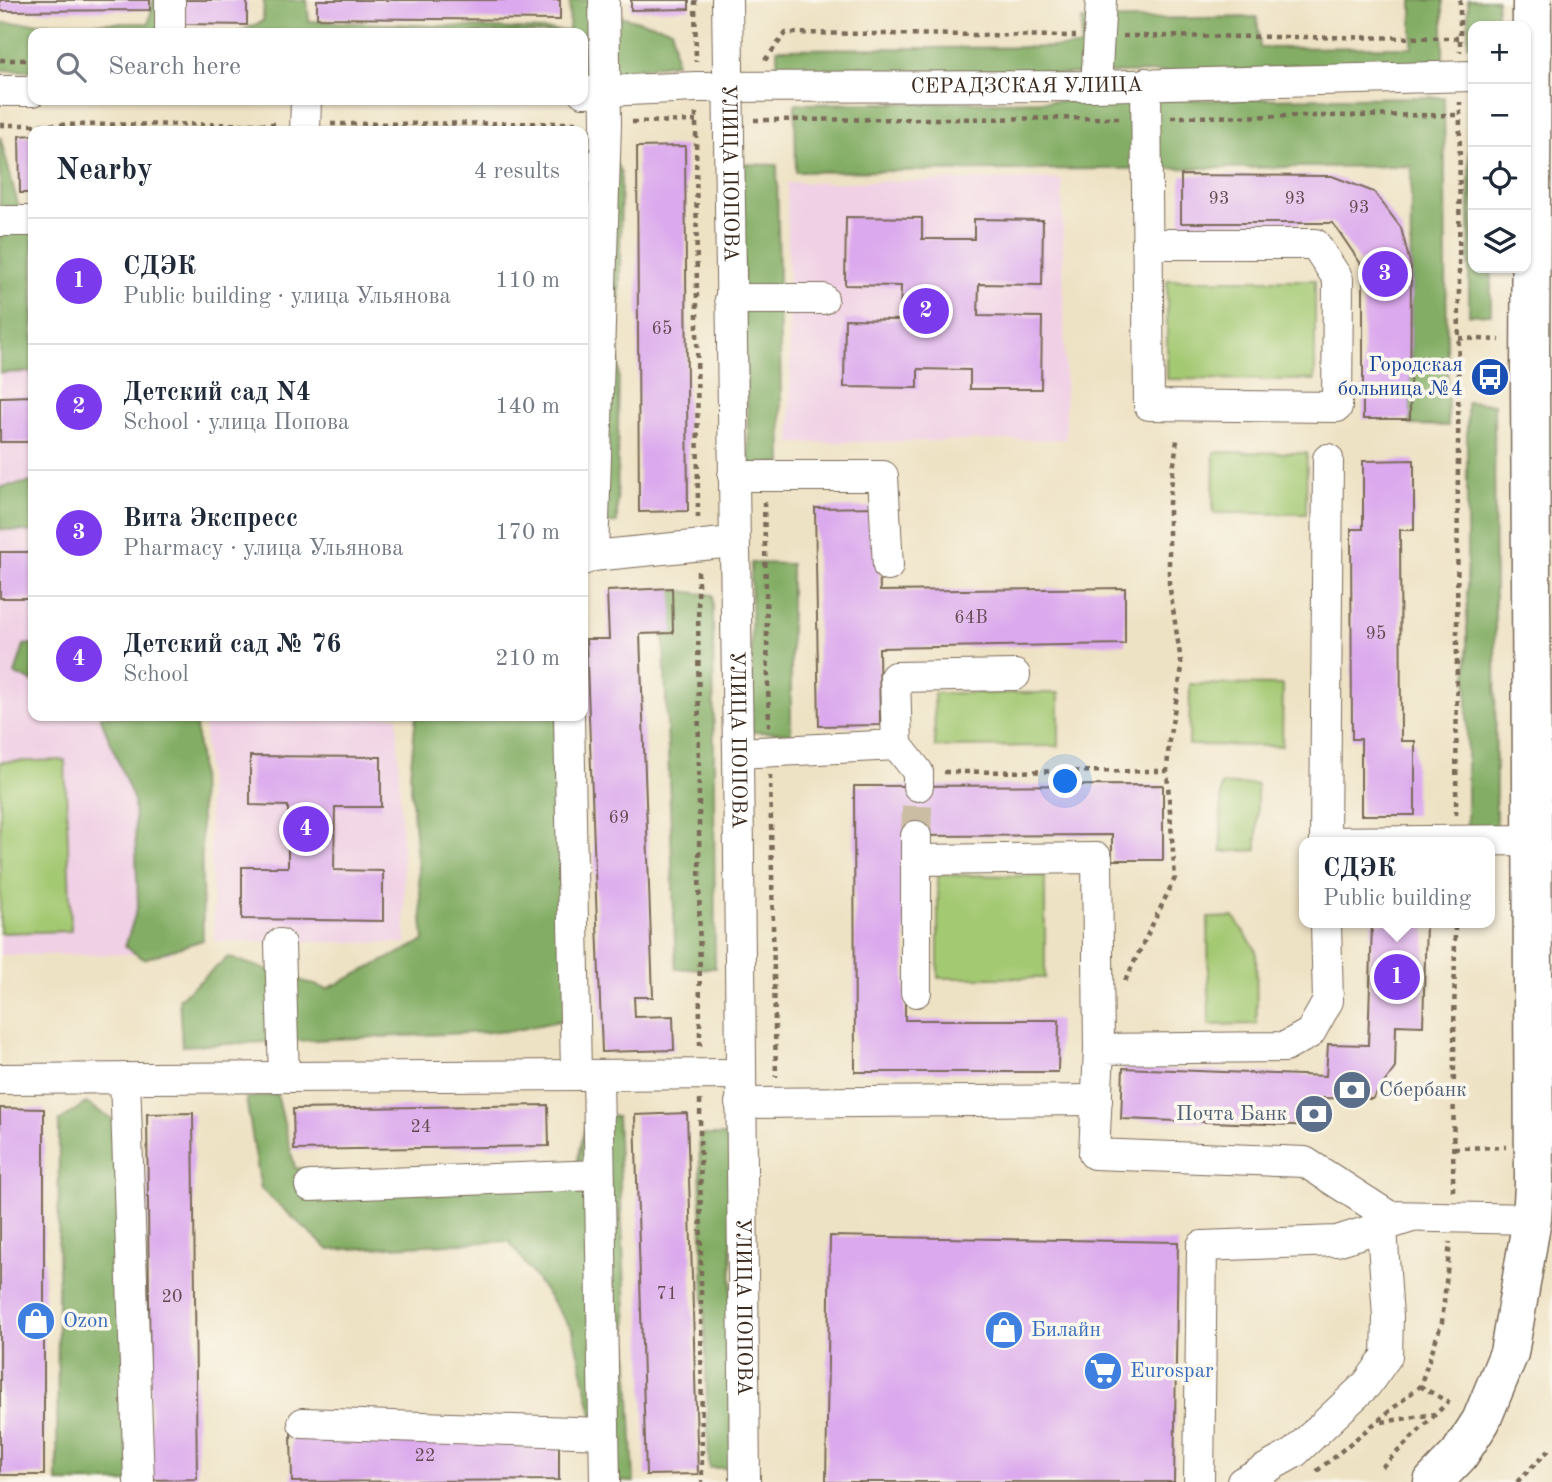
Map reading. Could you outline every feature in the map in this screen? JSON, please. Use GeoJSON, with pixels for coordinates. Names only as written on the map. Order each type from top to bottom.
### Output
{"type":"FeatureCollection","features":[{"type":"Feature","properties":{"kind":"main road"},"geometry":{"type":"LineString","coordinates":[[1531,64],[1539,14]]}},
{"type":"Feature","properties":{"kind":"main road"},"geometry":{"type":"LineString","coordinates":[[1433,1482],[1459,1455],[1481,1421],[1509,1353],[1539,1197],[1531,840],[1541,300],[1529,84]]}},
{"type":"Feature","properties":{"kind":"street"},"geometry":{"type":"LineString","coordinates":[[170,0],[170,28]]}},
{"type":"Feature","properties":{"kind":"street"},"geometry":{"type":"LineString","coordinates":[[604,0],[594,92],[606,123],[588,558],[733,542]]}},
{"type":"Feature","properties":{"kind":"street","name":"УЛИЦА ПОПОВА"},"geometry":{"type":"LineString","coordinates":[[727,0],[728,87],[742,121],[730,299],[738,753],[745,1482]]}},
{"type":"Feature","properties":{"kind":"street"},"geometry":{"type":"LineString","coordinates":[[1096,86],[1101,0]]}},
{"type":"Feature","properties":{"kind":"street","name":"СЕРАДЗСКАЯ УЛИЦА"},"geometry":{"type":"LineString","coordinates":[[594,92],[696,87],[1096,86],[1467,76]]}},
{"type":"Feature","properties":{"kind":"street"},"geometry":{"type":"LineString","coordinates":[[1146,83],[1146,244],[1149,405],[1337,407],[1338,279],[1315,244],[1146,244]]}},
{"type":"Feature","properties":{"kind":"street"},"geometry":{"type":"LineString","coordinates":[[0,91],[28,91]]}},
{"type":"Feature","properties":{"kind":"street"},"geometry":{"type":"LineString","coordinates":[[0,221],[28,221]]}},
{"type":"Feature","properties":{"kind":"street"},"geometry":{"type":"LineString","coordinates":[[730,299],[823,299]]}},
{"type":"Feature","properties":{"kind":"street"},"geometry":{"type":"LineString","coordinates":[[1325,837],[1328,459]]}},
{"type":"Feature","properties":{"kind":"street"},"geometry":{"type":"LineString","coordinates":[[733,476],[883,476],[888,566]]}},
{"type":"Feature","properties":{"kind":"street"},"geometry":{"type":"LineString","coordinates":[[918,779],[897,745],[895,677],[1015,675]]}},
{"type":"Feature","properties":{"kind":"street"},"geometry":{"type":"LineString","coordinates":[[569,721],[587,1075],[599,1175],[605,1482]]}},
{"type":"Feature","properties":{"kind":"street"},"geometry":{"type":"LineString","coordinates":[[738,753],[897,745]]}},
{"type":"Feature","properties":{"kind":"street"},"geometry":{"type":"LineString","coordinates":[[1495,840],[1531,840]]}},
{"type":"Feature","properties":{"kind":"street"},"geometry":{"type":"LineString","coordinates":[[916,992],[916,848],[1097,858],[1099,1049],[1094,1154],[1305,1162],[1389,1216],[1413,1216],[1539,1197]]}},
{"type":"Feature","properties":{"kind":"street"},"geometry":{"type":"LineString","coordinates":[[1099,1049],[1284,1047],[1310,1033],[1328,1001],[1326,928]]}},
{"type":"Feature","properties":{"kind":"street"},"geometry":{"type":"LineString","coordinates":[[280,944],[284,1077]]}},
{"type":"Feature","properties":{"kind":"street"},"geometry":{"type":"LineString","coordinates":[[0,1079],[700,1074],[776,1103],[1097,1100]]}},
{"type":"Feature","properties":{"kind":"street"},"geometry":{"type":"LineString","coordinates":[[125,1078],[139,1482]]}},
{"type":"Feature","properties":{"kind":"street"},"geometry":{"type":"LineString","coordinates":[[310,1186],[599,1175]]}},
{"type":"Feature","properties":{"kind":"street"},"geometry":{"type":"LineString","coordinates":[[1199,1482],[1202,1246],[1337,1241],[1413,1216]]}},
{"type":"Feature","properties":{"kind":"street"},"geometry":{"type":"LineString","coordinates":[[1242,1482],[1294,1453],[1367,1384],[1387,1356],[1388,1317],[1382,1228]]}},
{"type":"Feature","properties":{"kind":"street"},"geometry":{"type":"LineString","coordinates":[[303,1423],[604,1433]]}},
{"type":"Feature","properties":{"kind":"path"},"geometry":{"type":"LineString","coordinates":[[695,0],[702,1482]]}},
{"type":"Feature","properties":{"kind":"path"},"geometry":{"type":"LineString","coordinates":[[1456,837],[1460,116],[1467,76],[1460,0]]}},
{"type":"Feature","properties":{"kind":"path"},"geometry":{"type":"LineString","coordinates":[[0,60],[28,60]]}},
{"type":"Feature","properties":{"kind":"path"},"geometry":{"type":"LineString","coordinates":[[0,125],[305,118],[606,123],[1460,116]]}},
{"type":"Feature","properties":{"kind":"path"},"geometry":{"type":"LineString","coordinates":[[742,121],[756,134]]}},
{"type":"Feature","properties":{"kind":"path"},"geometry":{"type":"LineString","coordinates":[[1459,338],[1500,340]]}},
{"type":"Feature","properties":{"kind":"path"},"geometry":{"type":"LineString","coordinates":[[1122,987],[1175,878],[1167,771],[1182,668],[1169,583],[1169,503],[1177,440]]}},
{"type":"Feature","properties":{"kind":"path"},"geometry":{"type":"LineString","coordinates":[[763,476],[776,1103]]}},
{"type":"Feature","properties":{"kind":"path"},"geometry":{"type":"LineString","coordinates":[[918,779],[1167,771]]}},
{"type":"Feature","properties":{"kind":"path"},"geometry":{"type":"LineString","coordinates":[[1382,1467],[1448,1402],[1420,1386]]}},
{"type":"Feature","properties":{"kind":"path"},"geometry":{"type":"LineString","coordinates":[[1379,1422],[1436,1414]]}},
{"type":"Feature","properties":{"kind":"path"},"geometry":{"type":"LineString","coordinates":[[1517,1482],[1552,1447]]}},
{"type":"Feature","properties":{"kind":"path"},"geometry":{"type":"LineString","coordinates":[[1544,1456],[1552,1462]]}},
{"type":"Feature","properties":{"kind":"shaded area"},"geometry":{"type":"Polygon","coordinates":[[[1062,179],[1066,439],[791,443],[787,183],[1062,179]]]}},
{"type":"Feature","properties":{"kind":"shaded area"},"geometry":{"type":"Polygon","coordinates":[[[28,325],[28,721],[170,721],[171,954],[0,955],[0,326],[28,325]]]}},
{"type":"Feature","properties":{"kind":"shaded area"},"geometry":{"type":"Polygon","coordinates":[[[204,721],[397,721],[406,943],[215,941],[204,721]]]}},
{"type":"Feature","properties":{"kind":"green space"},"geometry":{"type":"Polygon","coordinates":[[[153,0],[173,0],[174,27],[180,28],[28,28],[28,71],[0,70],[0,23],[149,23],[153,0]]]}},
{"type":"Feature","properties":{"kind":"green space"},"geometry":{"type":"Polygon","coordinates":[[[264,0],[307,0],[309,21],[491,28],[248,28],[263,21],[264,0]]]}},
{"type":"Feature","properties":{"kind":"green space"},"geometry":{"type":"Polygon","coordinates":[[[570,0],[618,0],[619,16],[672,29],[676,63],[588,76],[588,28],[569,28],[570,0]]]}},
{"type":"Feature","properties":{"kind":"green space"},"geometry":{"type":"Polygon","coordinates":[[[1412,0],[1443,0],[1443,66],[778,80],[777,49],[1081,47],[1082,20],[1257,17],[1260,48],[1412,47],[1412,0]]]}},
{"type":"Feature","properties":{"kind":"green space"},"geometry":{"type":"Polygon","coordinates":[[[1468,0],[1497,0],[1497,21],[1468,21],[1468,0]]]}},
{"type":"Feature","properties":{"kind":"green space"},"geometry":{"type":"Polygon","coordinates":[[[1444,97],[1448,426],[1410,425],[1411,166],[796,172],[795,104],[1444,97]]]}},
{"type":"Feature","properties":{"kind":"green space"},"geometry":{"type":"Polygon","coordinates":[[[0,136],[20,212],[28,212],[28,372],[0,373],[0,136]]]}},
{"type":"Feature","properties":{"kind":"green space"},"geometry":{"type":"Polygon","coordinates":[[[606,148],[621,172],[617,523],[588,524],[588,199],[592,199],[606,148]]]}},
{"type":"Feature","properties":{"kind":"green space"},"geometry":{"type":"Polygon","coordinates":[[[740,164],[777,165],[782,463],[749,464],[740,164]]]}},
{"type":"Feature","properties":{"kind":"green space"},"geometry":{"type":"Polygon","coordinates":[[[1469,273],[1491,273],[1491,314],[1469,315],[1469,273]]]}},
{"type":"Feature","properties":{"kind":"green space"},"geometry":{"type":"Polygon","coordinates":[[[1167,280],[1315,280],[1315,380],[1167,379],[1167,280]]]}},
{"type":"Feature","properties":{"kind":"green space"},"geometry":{"type":"Polygon","coordinates":[[[1467,402],[1494,404],[1496,826],[1467,827],[1467,402]]]}},
{"type":"Feature","properties":{"kind":"green space"},"geometry":{"type":"Polygon","coordinates":[[[1214,452],[1307,453],[1306,514],[1213,513],[1214,452]]]}},
{"type":"Feature","properties":{"kind":"green space"},"geometry":{"type":"Polygon","coordinates":[[[28,483],[28,532],[0,529],[0,487],[28,483]]]}},
{"type":"Feature","properties":{"kind":"green space"},"geometry":{"type":"Polygon","coordinates":[[[751,563],[791,564],[791,733],[752,732],[751,563]]]}},
{"type":"Feature","properties":{"kind":"green space"},"geometry":{"type":"Polygon","coordinates":[[[662,589],[713,595],[715,968],[676,969],[662,589]]]}},
{"type":"Feature","properties":{"kind":"green space"},"geometry":{"type":"Polygon","coordinates":[[[24,645],[28,645],[28,680],[15,674],[24,645]]]}},
{"type":"Feature","properties":{"kind":"green space"},"geometry":{"type":"Polygon","coordinates":[[[1190,684],[1283,685],[1282,746],[1189,745],[1190,684]]]}},
{"type":"Feature","properties":{"kind":"green space"},"geometry":{"type":"Polygon","coordinates":[[[934,693],[1059,693],[1059,746],[935,747],[934,693]]]}},
{"type":"Feature","properties":{"kind":"green space"},"geometry":{"type":"Polygon","coordinates":[[[102,721],[196,721],[200,765],[203,940],[144,959],[125,947],[138,905],[134,801],[102,721]]]}},
{"type":"Feature","properties":{"kind":"green space"},"geometry":{"type":"Polygon","coordinates":[[[415,721],[571,721],[583,1016],[512,1031],[182,1046],[179,999],[228,957],[327,989],[424,941],[410,775],[415,721]]]}},
{"type":"Feature","properties":{"kind":"green space"},"geometry":{"type":"Polygon","coordinates":[[[65,760],[71,931],[0,933],[0,762],[65,760]]]}},
{"type":"Feature","properties":{"kind":"green space"},"geometry":{"type":"Polygon","coordinates":[[[1257,784],[1257,850],[1221,852],[1221,785],[1257,784]]]}},
{"type":"Feature","properties":{"kind":"green space"},"geometry":{"type":"Polygon","coordinates":[[[938,875],[1045,876],[1045,978],[938,978],[938,875]]]}},
{"type":"Feature","properties":{"kind":"green space"},"geometry":{"type":"Polygon","coordinates":[[[1234,917],[1256,950],[1257,1024],[1209,1025],[1208,918],[1234,917]]]}},
{"type":"Feature","properties":{"kind":"green space"},"geometry":{"type":"Polygon","coordinates":[[[277,1094],[295,1168],[533,1188],[575,1173],[588,1112],[617,1117],[634,1482],[607,1481],[573,1331],[509,1241],[329,1250],[261,1189],[246,1098],[277,1094]]]}},
{"type":"Feature","properties":{"kind":"green space"},"geometry":{"type":"Polygon","coordinates":[[[86,1103],[133,1132],[140,1482],[57,1482],[59,1121],[86,1103]]]}},
{"type":"Feature","properties":{"kind":"green space"},"geometry":{"type":"Polygon","coordinates":[[[699,1135],[732,1135],[731,1468],[709,1468],[699,1135]]]}},
{"type":"Feature","properties":{"kind":"building"},"geometry":{"type":"Polygon","coordinates":[[[0,0],[150,0],[150,10],[0,11],[0,0]]]}},
{"type":"Feature","properties":{"kind":"building"},"geometry":{"type":"Polygon","coordinates":[[[185,0],[247,0],[247,25],[184,24],[185,0]]]}},
{"type":"Feature","properties":{"kind":"building"},"geometry":{"type":"Polygon","coordinates":[[[317,0],[560,0],[560,20],[317,18],[317,0]]]}},
{"type":"Feature","properties":{"kind":"building"},"geometry":{"type":"Polygon","coordinates":[[[631,0],[689,0],[689,9],[631,10],[631,0]]]}},
{"type":"Feature","properties":{"kind":"building"},"geometry":{"type":"Polygon","coordinates":[[[28,135],[28,193],[20,193],[19,136],[28,135]]]}},
{"type":"Feature","properties":{"kind":"building"},"geometry":{"type":"Polygon","coordinates":[[[685,146],[688,511],[639,512],[637,147],[685,146]]]}},
{"type":"Feature","properties":{"kind":"building"},"geometry":{"type":"Polygon","coordinates":[[[1181,175],[1332,176],[1374,192],[1401,228],[1411,267],[1410,419],[1363,419],[1363,267],[1333,223],[1181,223],[1181,175]]]}},
{"type":"Feature","properties":{"kind":"building"},"geometry":{"type":"Polygon","coordinates":[[[846,217],[922,218],[922,239],[974,239],[974,219],[1043,220],[1042,285],[979,284],[978,316],[1042,317],[1041,389],[970,389],[970,370],[918,369],[918,388],[844,387],[845,319],[900,320],[901,286],[845,285],[846,217]]]}},
{"type":"Feature","properties":{"kind":"building"},"geometry":{"type":"Polygon","coordinates":[[[28,396],[28,442],[0,442],[0,397],[28,396]]]}},
{"type":"Feature","properties":{"kind":"building"},"geometry":{"type":"Polygon","coordinates":[[[1414,460],[1414,530],[1400,530],[1401,741],[1415,741],[1415,815],[1361,815],[1361,739],[1352,739],[1351,529],[1363,529],[1363,461],[1414,460]]]}},
{"type":"Feature","properties":{"kind":"building"},"geometry":{"type":"Polygon","coordinates":[[[878,507],[880,591],[1125,588],[1125,644],[879,648],[880,725],[819,726],[815,508],[878,507]]]}},
{"type":"Feature","properties":{"kind":"building"},"geometry":{"type":"Polygon","coordinates":[[[0,552],[28,552],[28,598],[0,598],[0,552]]]}},
{"type":"Feature","properties":{"kind":"building"},"geometry":{"type":"Polygon","coordinates":[[[672,588],[673,633],[640,634],[653,997],[634,997],[635,1017],[673,1016],[674,1050],[602,1052],[588,639],[609,639],[607,591],[672,588]]]}},
{"type":"Feature","properties":{"kind":"building"},"geometry":{"type":"Polygon","coordinates":[[[250,756],[381,757],[381,807],[335,807],[334,870],[383,871],[383,921],[242,919],[242,867],[288,867],[288,806],[250,805],[250,756]]]}},
{"type":"Feature","properties":{"kind":"building"},"geometry":{"type":"Polygon","coordinates":[[[1163,785],[1163,860],[1112,860],[1112,835],[905,836],[905,1020],[1059,1020],[1058,1072],[855,1072],[854,786],[1163,785]]]}},
{"type":"Feature","properties":{"kind":"building"},"geometry":{"type":"Polygon","coordinates":[[[1372,928],[1426,928],[1423,1026],[1396,1025],[1395,1068],[1372,1099],[1323,1098],[1322,1126],[1121,1119],[1123,1068],[1326,1076],[1328,1044],[1368,1045],[1372,928]]]}},
{"type":"Feature","properties":{"kind":"building"},"geometry":{"type":"Polygon","coordinates":[[[548,1105],[549,1146],[294,1150],[293,1109],[548,1105]]]}},
{"type":"Feature","properties":{"kind":"building"},"geometry":{"type":"Polygon","coordinates":[[[0,1108],[44,1109],[44,1475],[0,1475],[0,1108]]]}},
{"type":"Feature","properties":{"kind":"building"},"geometry":{"type":"Polygon","coordinates":[[[193,1113],[197,1479],[151,1480],[147,1114],[193,1113]]]}},
{"type":"Feature","properties":{"kind":"building"},"geometry":{"type":"Polygon","coordinates":[[[687,1113],[698,1474],[646,1475],[635,1115],[687,1113]]]}},
{"type":"Feature","properties":{"kind":"building"},"geometry":{"type":"Polygon","coordinates":[[[830,1236],[1178,1242],[1174,1482],[826,1482],[830,1236]]]}},
{"type":"Feature","properties":{"kind":"building"},"geometry":{"type":"Polygon","coordinates":[[[559,1428],[559,1480],[292,1482],[291,1432],[559,1428]]]}},
{"type":"Feature","properties":{"kind":"tunnel"},"geometry":{"type":"LineString","coordinates":[[916,836],[918,786]]}},
{"type":"Feature","properties":{"kind":"place","name":"Вита Экспресс"},"geometry":{"type":"Point","coordinates":[1385,274]}},
{"type":"Feature","properties":{"kind":"place","name":"Детский сад N4"},"geometry":{"type":"Point","coordinates":[926,311]}},
{"type":"Feature","properties":{"kind":"place","name":"Городская больница №4"},"geometry":{"type":"Point","coordinates":[1490,377]}},
{"type":"Feature","properties":{"kind":"place","name":"Детский сад № 76"},"geometry":{"type":"Point","coordinates":[306,829]}},
{"type":"Feature","properties":{"kind":"place","name":"СДЭК"},"geometry":{"type":"Point","coordinates":[1397,977]}},
{"type":"Feature","properties":{"kind":"place","name":"Сбербанк"},"geometry":{"type":"Point","coordinates":[1352,1090]}},
{"type":"Feature","properties":{"kind":"place","name":"Почта Банк"},"geometry":{"type":"Point","coordinates":[1314,1114]}},
{"type":"Feature","properties":{"kind":"place","name":"Ozon"},"geometry":{"type":"Point","coordinates":[36,1321]}},
{"type":"Feature","properties":{"kind":"place","name":"Билайн"},"geometry":{"type":"Point","coordinates":[1004,1330]}},
{"type":"Feature","properties":{"kind":"place","name":"Eurospar"},"geometry":{"type":"Point","coordinates":[1103,1371]}}]}
